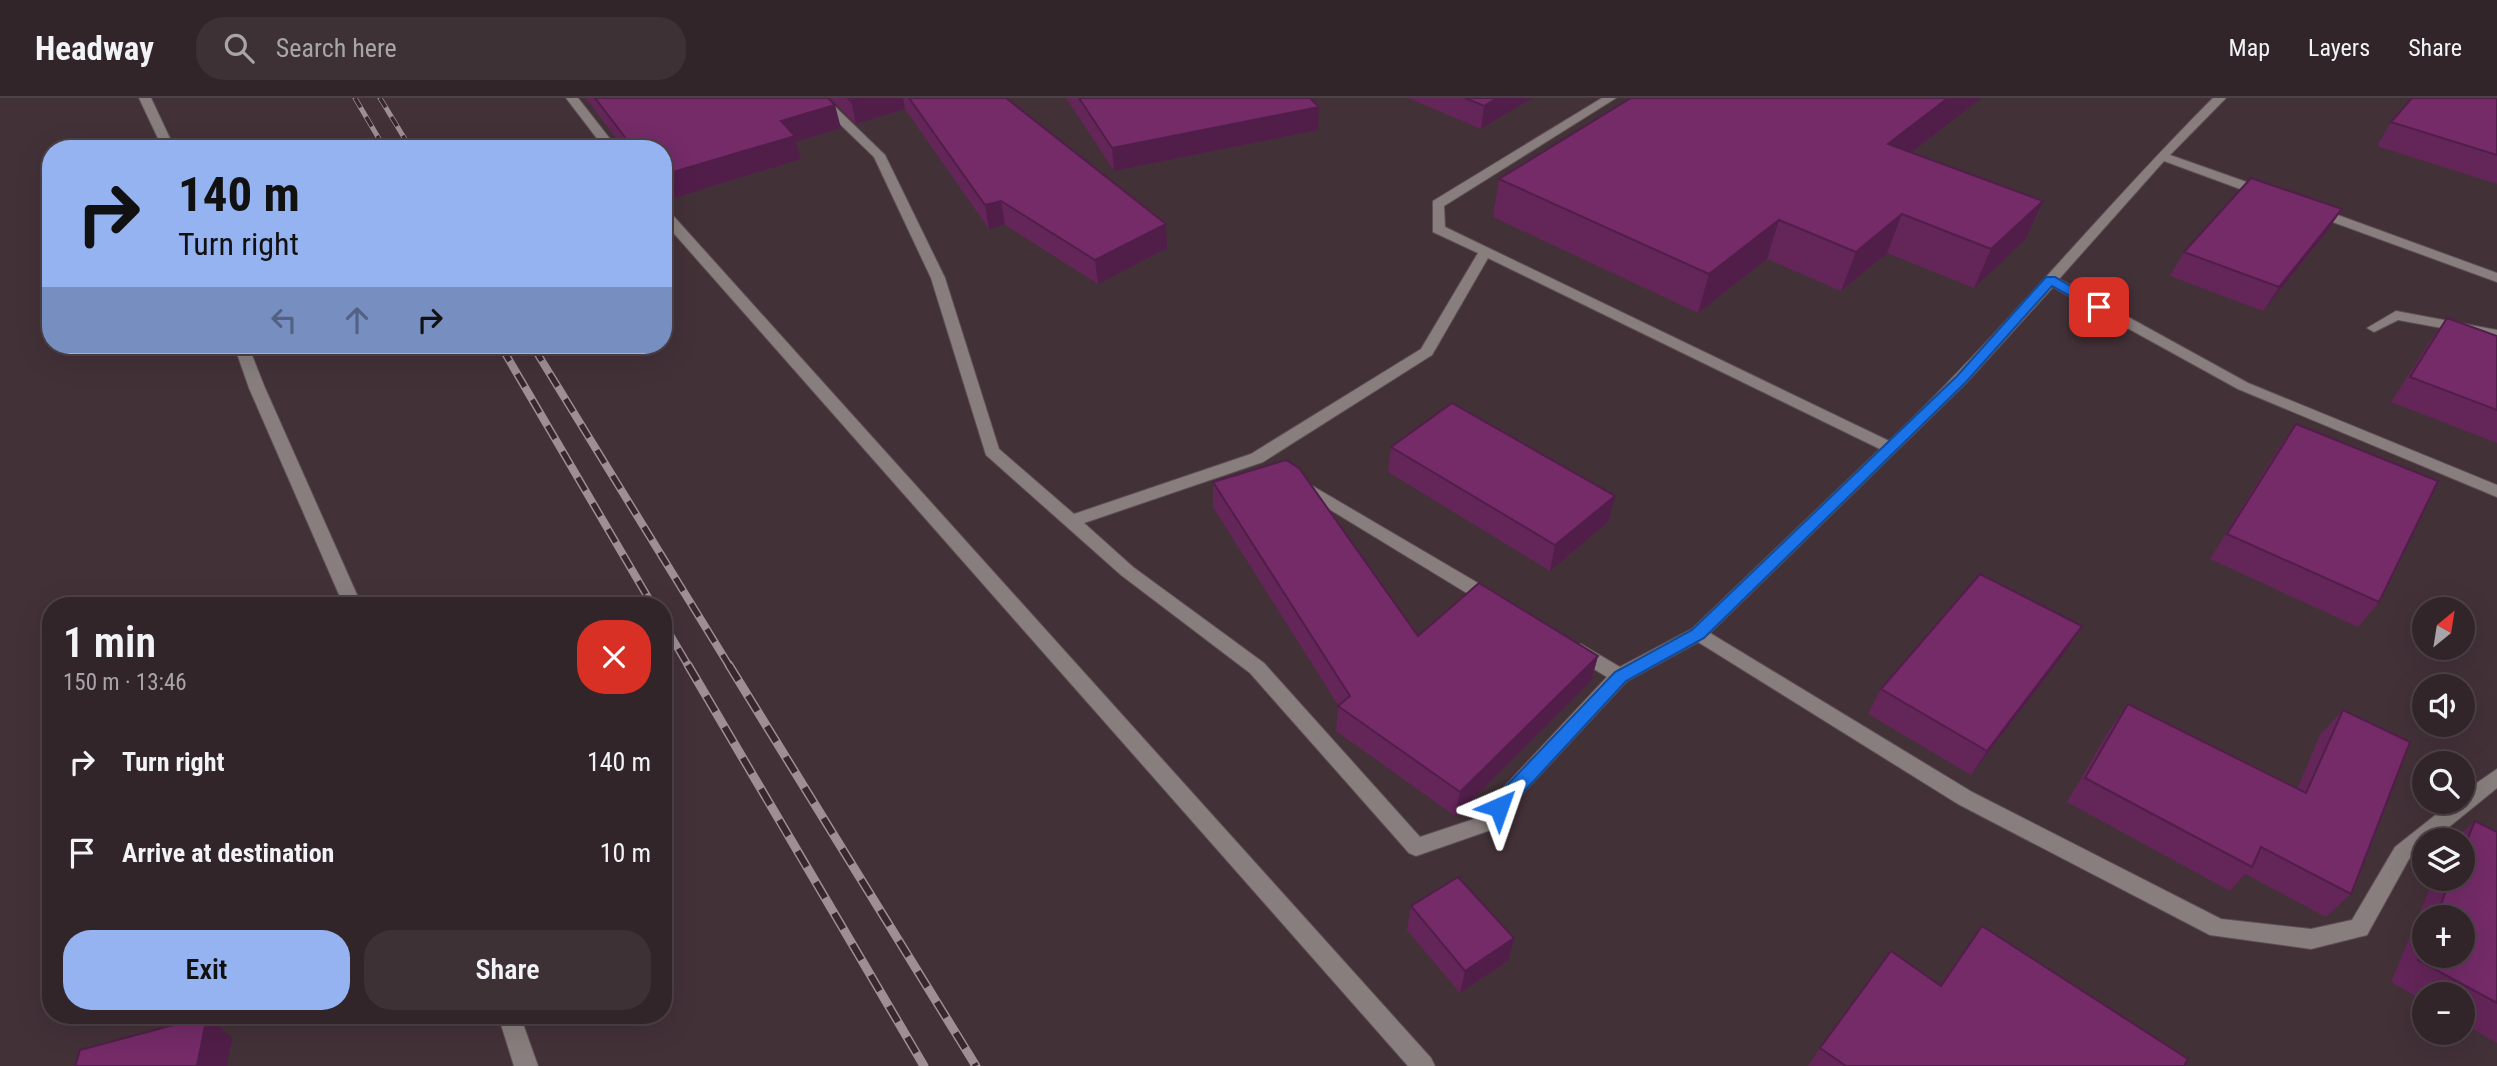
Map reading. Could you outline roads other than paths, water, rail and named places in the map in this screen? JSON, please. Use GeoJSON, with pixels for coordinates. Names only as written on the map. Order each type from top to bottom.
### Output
{"type":"FeatureCollection","features":[{"type":"Feature","properties":{"kind":"lane"},"geometry":{"type":"LineString","coordinates":[[145,98],[165,140]]}},
{"type":"Feature","properties":{"kind":"lane"},"geometry":{"type":"LineString","coordinates":[[572,98],[605,140]]}},
{"type":"Feature","properties":{"kind":"lane"},"geometry":{"type":"LineString","coordinates":[[820,98],[878,155],[938,278],[992,451],[1127,571],[1257,668],[1416,847],[1481,825],[1620,676],[1698,634],[1962,379],[2162,156],[2220,98]]}},
{"type":"Feature","properties":{"kind":"lane"},"geometry":{"type":"LineString","coordinates":[[1611,98],[1438,204],[1438,229],[1891,448]]}},
{"type":"Feature","properties":{"kind":"lane"},"geometry":{"type":"LineString","coordinates":[[2162,156],[2278,197]]}},
{"type":"Feature","properties":{"kind":"lane"},"geometry":{"type":"LineString","coordinates":[[2304,207],[2497,278]]}},
{"type":"Feature","properties":{"kind":"lane"},"geometry":{"type":"LineString","coordinates":[[672,223],[1423,1066]]}},
{"type":"Feature","properties":{"kind":"lane"},"geometry":{"type":"LineString","coordinates":[[1072,521],[1269,465],[1427,352],[1485,253]]}},
{"type":"Feature","properties":{"kind":"lane"},"geometry":{"type":"LineString","coordinates":[[2050,280],[2243,387],[2497,491]]}},
{"type":"Feature","properties":{"kind":"lane"},"geometry":{"type":"LineString","coordinates":[[2374,328],[2396,315],[2497,334]]}},
{"type":"Feature","properties":{"kind":"lane"},"geometry":{"type":"LineString","coordinates":[[244,354],[349,597]]}},
{"type":"Feature","properties":{"kind":"lane"},"geometry":{"type":"LineString","coordinates":[[1269,465],[1515,613]]}},
{"type":"Feature","properties":{"kind":"lane"},"geometry":{"type":"LineString","coordinates":[[1698,634],[1965,798],[2218,928],[2311,939],[2359,928],[2403,853],[2497,777]]}},
{"type":"Feature","properties":{"kind":"lane"},"geometry":{"type":"LineString","coordinates":[[1562,641],[1620,676]]}},
{"type":"Feature","properties":{"kind":"lane"},"geometry":{"type":"LineString","coordinates":[[512,1024],[526,1066]]}},
{"type":"Feature","properties":{"kind":"railway"},"geometry":{"type":"LineString","coordinates":[[355,98],[380,140]]}},
{"type":"Feature","properties":{"kind":"railway"},"geometry":{"type":"LineString","coordinates":[[380,98],[406,140]]}},
{"type":"Feature","properties":{"kind":"railway"},"geometry":{"type":"LineString","coordinates":[[506,354],[648,597]]}},
{"type":"Feature","properties":{"kind":"railway"},"geometry":{"type":"LineString","coordinates":[[538,354],[730,667]]}},
{"type":"Feature","properties":{"kind":"railway"},"geometry":{"type":"LineString","coordinates":[[672,638],[689,667]]}},
{"type":"Feature","properties":{"kind":"railway"},"geometry":{"type":"LineString","coordinates":[[688,665],[924,1066]]}},
{"type":"Feature","properties":{"kind":"railway"},"geometry":{"type":"LineString","coordinates":[[729,665],[976,1066]]}}]}
